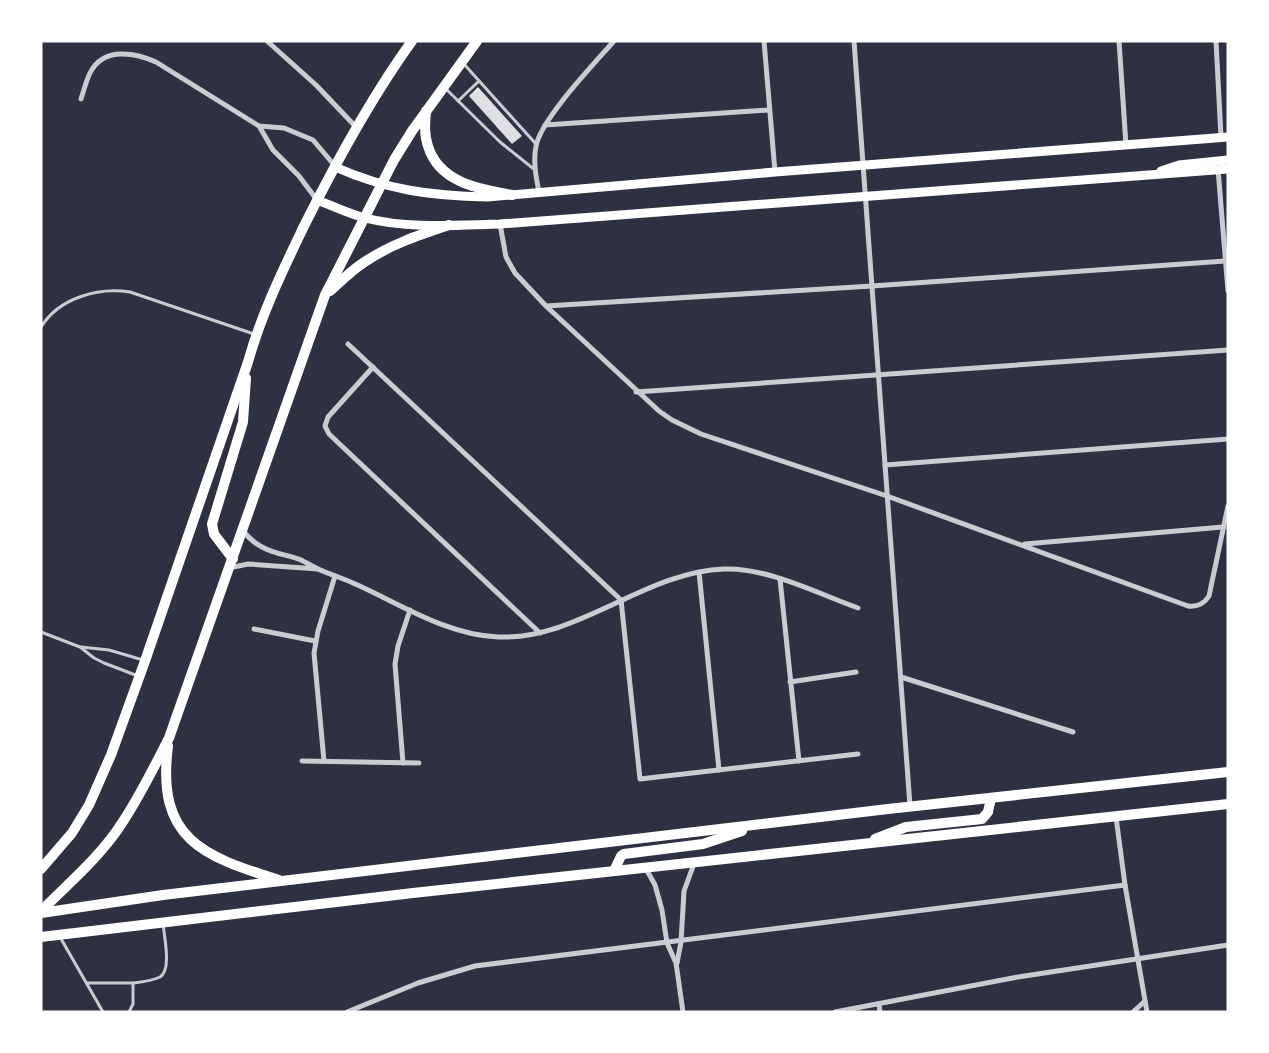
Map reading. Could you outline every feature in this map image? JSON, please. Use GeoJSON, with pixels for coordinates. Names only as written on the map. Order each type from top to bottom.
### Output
{"type":"FeatureCollection","features":[{"type":"Feature","properties":{"kind":"main road"},"geometry":{"type":"LineString","coordinates":[[41,869],[72,833],[89,805],[111,755],[256,335],[280,277],[335,166],[379,91],[412,41]]}},
{"type":"Feature","properties":{"kind":"main road"},"geometry":{"type":"LineString","coordinates":[[41,912],[101,851],[122,824],[144,788],[169,738],[325,295],[380,184],[412,131],[477,41]]}},
{"type":"Feature","properties":{"kind":"main road"},"geometry":{"type":"LineString","coordinates":[[426,111],[425,132],[428,146],[434,159],[444,171],[457,181],[470,186],[512,195]]}},
{"type":"Feature","properties":{"kind":"main road"},"geometry":{"type":"LineString","coordinates":[[335,166],[380,184],[408,191],[459,196],[512,195],[775,172],[1224,137]]}},
{"type":"Feature","properties":{"kind":"main road"},"geometry":{"type":"LineString","coordinates":[[1154,174],[1179,165],[1228,160]]}},
{"type":"Feature","properties":{"kind":"main road"},"geometry":{"type":"LineString","coordinates":[[317,200],[364,218],[391,222],[449,225],[500,224],[1223,169]]}},
{"type":"Feature","properties":{"kind":"main road"},"geometry":{"type":"LineString","coordinates":[[325,295],[362,264],[385,249],[401,241],[449,225]]}},
{"type":"Feature","properties":{"kind":"main road"},"geometry":{"type":"LineString","coordinates":[[231,563],[214,534],[212,524],[243,422],[248,362]]}},
{"type":"Feature","properties":{"kind":"main road"},"geometry":{"type":"LineString","coordinates":[[169,738],[165,766],[166,794],[179,828],[196,844],[217,858],[284,881]]}},
{"type":"Feature","properties":{"kind":"main road"},"geometry":{"type":"LineString","coordinates":[[41,912],[163,895],[762,824],[1228,772]]}},
{"type":"Feature","properties":{"kind":"main road"},"geometry":{"type":"LineString","coordinates":[[865,843],[906,827],[982,819],[988,812],[991,798]]}},
{"type":"Feature","properties":{"kind":"main road"},"geometry":{"type":"LineString","coordinates":[[41,937],[695,861],[1228,804]]}},
{"type":"Feature","properties":{"kind":"main road"},"geometry":{"type":"LineString","coordinates":[[614,871],[624,854],[703,844],[762,824]]}},
{"type":"Feature","properties":{"kind":"street"},"geometry":{"type":"LineString","coordinates":[[267,41],[316,85],[357,128]]}},
{"type":"Feature","properties":{"kind":"street"},"geometry":{"type":"LineString","coordinates":[[273,47],[277,41]]}},
{"type":"Feature","properties":{"kind":"street"},"geometry":{"type":"LineString","coordinates":[[539,192],[535,170],[536,144],[545,125],[614,41]]}},
{"type":"Feature","properties":{"kind":"street"},"geometry":{"type":"LineString","coordinates":[[764,41],[775,172]]}},
{"type":"Feature","properties":{"kind":"street"},"geometry":{"type":"LineString","coordinates":[[854,41],[910,807]]}},
{"type":"Feature","properties":{"kind":"street"},"geometry":{"type":"LineString","coordinates":[[1119,41],[1126,145]]}},
{"type":"Feature","properties":{"kind":"street"},"geometry":{"type":"LineString","coordinates":[[1216,41],[1224,137]]}},
{"type":"Feature","properties":{"kind":"street"},"geometry":{"type":"LineString","coordinates":[[81,99],[90,72],[98,62],[110,55],[126,53],[140,55],[156,62],[260,126],[284,128],[313,140],[335,166]]}},
{"type":"Feature","properties":{"kind":"street"},"geometry":{"type":"LineString","coordinates":[[545,125],[769,110]]}},
{"type":"Feature","properties":{"kind":"street"},"geometry":{"type":"LineString","coordinates":[[260,126],[273,150],[299,176],[317,200]]}},
{"type":"Feature","properties":{"kind":"street"},"geometry":{"type":"LineString","coordinates":[[1223,169],[1225,261],[1228,291]]}},
{"type":"Feature","properties":{"kind":"street"},"geometry":{"type":"LineString","coordinates":[[500,224],[509,266],[546,306],[636,392],[672,420],[693,430],[887,496],[1188,606],[1195,606],[1206,601],[1228,506]]}},
{"type":"Feature","properties":{"kind":"street"},"geometry":{"type":"LineString","coordinates":[[546,306],[872,286],[1225,261]]}},
{"type":"Feature","properties":{"kind":"street"},"geometry":{"type":"LineString","coordinates":[[348,344],[621,600],[640,779],[858,754]]}},
{"type":"Feature","properties":{"kind":"street"},"geometry":{"type":"LineString","coordinates":[[636,392],[1228,350]]}},
{"type":"Feature","properties":{"kind":"street"},"geometry":{"type":"LineString","coordinates":[[373,368],[328,417],[326,426],[329,434],[540,633]]}},
{"type":"Feature","properties":{"kind":"street"},"geometry":{"type":"LineString","coordinates":[[885,465],[1228,439]]}},
{"type":"Feature","properties":{"kind":"street"},"geometry":{"type":"LineString","coordinates":[[1022,545],[1224,527]]}},
{"type":"Feature","properties":{"kind":"street"},"geometry":{"type":"LineString","coordinates":[[242,530],[264,548],[298,559],[450,627],[496,637],[518,637],[540,633],[669,581],[699,572],[724,569],[743,570],[780,579],[858,608]]}},
{"type":"Feature","properties":{"kind":"street"},"geometry":{"type":"LineString","coordinates":[[231,563],[318,569]]}},
{"type":"Feature","properties":{"kind":"street"},"geometry":{"type":"LineString","coordinates":[[699,572],[718,770]]}},
{"type":"Feature","properties":{"kind":"street"},"geometry":{"type":"LineString","coordinates":[[324,761],[315,666],[315,641],[335,576]]}},
{"type":"Feature","properties":{"kind":"street"},"geometry":{"type":"LineString","coordinates":[[780,579],[798,761]]}},
{"type":"Feature","properties":{"kind":"street"},"geometry":{"type":"LineString","coordinates":[[403,763],[395,664],[398,646],[410,610]]}},
{"type":"Feature","properties":{"kind":"street"},"geometry":{"type":"LineString","coordinates":[[254,629],[315,641]]}},
{"type":"Feature","properties":{"kind":"street"},"geometry":{"type":"LineString","coordinates":[[790,682],[856,672]]}},
{"type":"Feature","properties":{"kind":"street"},"geometry":{"type":"LineString","coordinates":[[901,677],[1073,732]]}},
{"type":"Feature","properties":{"kind":"street"},"geometry":{"type":"LineString","coordinates":[[302,761],[419,763]]}},
{"type":"Feature","properties":{"kind":"street"},"geometry":{"type":"LineString","coordinates":[[1116,816],[1125,885],[1147,1012]]}},
{"type":"Feature","properties":{"kind":"street"},"geometry":{"type":"LineString","coordinates":[[676,963],[681,942],[684,891],[695,861]]}},
{"type":"Feature","properties":{"kind":"street"},"geometry":{"type":"LineString","coordinates":[[645,867],[659,897],[667,943],[676,963],[683,1012]]}},
{"type":"Feature","properties":{"kind":"street"},"geometry":{"type":"LineString","coordinates":[[347,1012],[418,983],[475,966],[681,942],[1125,885]]}},
{"type":"Feature","properties":{"kind":"street"},"geometry":{"type":"LineString","coordinates":[[835,1012],[1018,977],[1228,945]]}},
{"type":"Feature","properties":{"kind":"street"},"geometry":{"type":"LineString","coordinates":[[1134,1012],[1145,1002]]}},
{"type":"Feature","properties":{"kind":"street"},"geometry":{"type":"LineString","coordinates":[[879,1004],[880,1012]]}},
{"type":"Feature","properties":{"kind":"lane"},"geometry":{"type":"LineString","coordinates":[[461,61],[536,144]]}},
{"type":"Feature","properties":{"kind":"lane"},"geometry":{"type":"LineString","coordinates":[[458,101],[479,80]]}},
{"type":"Feature","properties":{"kind":"lane"},"geometry":{"type":"LineString","coordinates":[[443,86],[500,142],[535,170]]}},
{"type":"Feature","properties":{"kind":"lane"},"geometry":{"type":"LineString","coordinates":[[41,327],[59,309],[79,297],[100,291],[115,290],[130,292],[256,335]]}},
{"type":"Feature","properties":{"kind":"lane"},"geometry":{"type":"LineString","coordinates":[[41,632],[80,647],[109,650],[145,661]]}},
{"type":"Feature","properties":{"kind":"lane"},"geometry":{"type":"LineString","coordinates":[[80,647],[94,658],[139,676]]}},
{"type":"Feature","properties":{"kind":"lane"},"geometry":{"type":"LineString","coordinates":[[87,983],[133,983],[162,976],[166,970],[167,962],[163,922]]}},
{"type":"Feature","properties":{"kind":"lane"},"geometry":{"type":"LineString","coordinates":[[59,934],[104,1012]]}},
{"type":"Feature","properties":{"kind":"lane"},"geometry":{"type":"LineString","coordinates":[[129,1012],[133,1004],[133,983]]}},
{"type":"Feature","properties":{"kind":"building"},"geometry":{"type":"Polygon","coordinates":[[[478,87],[522,136],[512,144],[469,96],[478,87]]]}}]}
